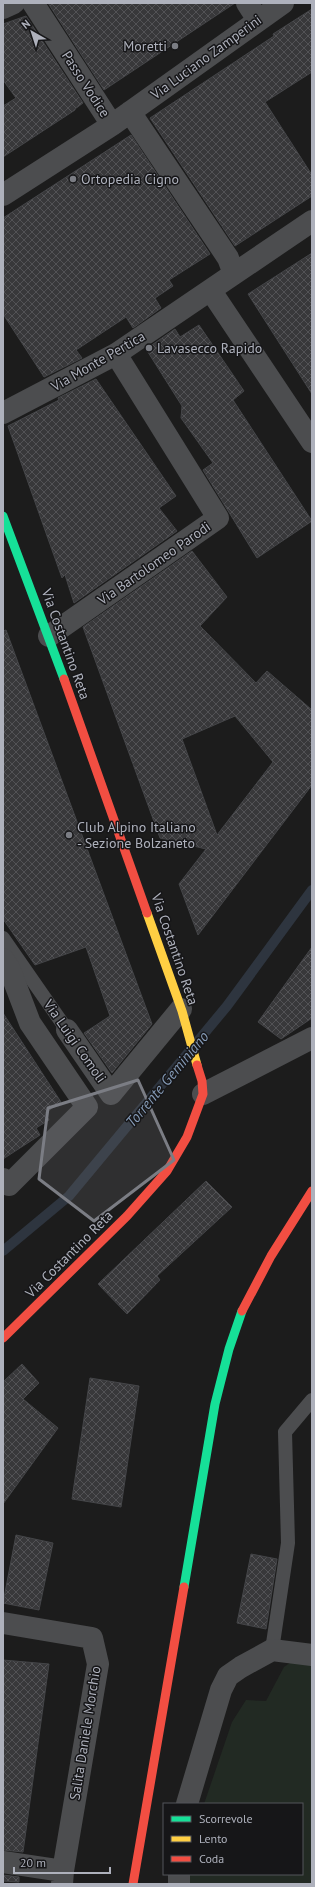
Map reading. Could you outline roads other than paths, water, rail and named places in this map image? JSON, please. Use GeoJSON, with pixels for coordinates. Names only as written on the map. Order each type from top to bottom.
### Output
{"type":"FeatureCollection","features":[{"type":"Feature","properties":{"kind":"main road","name":"Via Costantino Reta"},"geometry":{"type":"LineString","coordinates":[[3,516],[49,636],[181,1010],[203,1088],[187,1137],[167,1171],[127,1216],[3,1338]]}},
{"type":"Feature","properties":{"kind":"main road"},"geometry":{"type":"LineString","coordinates":[[133,1884],[215,1404],[229,1347],[249,1297],[288,1227],[312,1191]]}},
{"type":"Feature","properties":{"kind":"street"},"geometry":{"type":"LineString","coordinates":[[3,8],[14,3]]}},
{"type":"Feature","properties":{"kind":"street","name":"Passo Vodice"},"geometry":{"type":"LineString","coordinates":[[33,3],[112,125]]}},
{"type":"Feature","properties":{"kind":"street","name":"Via Luciano Zamperini"},"geometry":{"type":"LineString","coordinates":[[3,195],[130,112],[252,11],[283,3]]}},
{"type":"Feature","properties":{"kind":"street"},"geometry":{"type":"LineString","coordinates":[[130,112],[228,258],[234,274]]}},
{"type":"Feature","properties":{"kind":"street","name":"Via Monte Pertica"},"geometry":{"type":"LineString","coordinates":[[3,413],[116,354],[211,291],[312,221]]}},
{"type":"Feature","properties":{"kind":"street"},"geometry":{"type":"LineString","coordinates":[[211,291],[312,442]]}},
{"type":"Feature","properties":{"kind":"street","name":"Via Bartolomeo Parodi"},"geometry":{"type":"LineString","coordinates":[[49,636],[218,518],[116,354]]}},
{"type":"Feature","properties":{"kind":"street"},"geometry":{"type":"LineString","coordinates":[[3,959],[9,968],[10,994],[87,1107],[9,1185],[3,1179]]}},
{"type":"Feature","properties":{"kind":"street","name":"Via Luigi Comoli"},"geometry":{"type":"LineString","coordinates":[[67,1030],[111,1094],[181,1010]]}},
{"type":"Feature","properties":{"kind":"street"},"geometry":{"type":"LineString","coordinates":[[203,1088],[312,1038]]}},
{"type":"Feature","properties":{"kind":"street","name":"Salita Daniele Morchio"},"geometry":{"type":"LineString","coordinates":[[3,1623],[92,1638],[98,1664],[63,1877],[3,1862]]}},
{"type":"Feature","properties":{"kind":"street"},"geometry":{"type":"LineString","coordinates":[[187,1803],[221,1690],[228,1676],[272,1650],[312,1655]]}},
{"type":"Feature","properties":{"kind":"lane","name":"Via Luigi Comoli"},"geometry":{"type":"LineString","coordinates":[[3,938],[67,1030]]}},
{"type":"Feature","properties":{"kind":"lane"},"geometry":{"type":"LineString","coordinates":[[272,1650],[288,1544],[286,1432],[312,1400]]}},
{"type":"Feature","properties":{"kind":"waterway","name":"Torrente Geminiano"},"geometry":{"type":"LineString","coordinates":[[3,1251],[69,1196],[227,1006],[312,890]]}},
{"type":"Feature","properties":{"kind":"place","name":"Moretti"},"geometry":{"type":"Point","coordinates":[175,46]}},
{"type":"Feature","properties":{"kind":"place","name":"Ortopedia Cigno"},"geometry":{"type":"Point","coordinates":[73,179]}},
{"type":"Feature","properties":{"kind":"place","name":"Lavasecco Rapido"},"geometry":{"type":"Point","coordinates":[149,348]}},
{"type":"Feature","properties":{"kind":"place","name":"Club Alpino Italiano - Sezione Bolzaneto"},"geometry":{"type":"Point","coordinates":[69,835]}}]}
